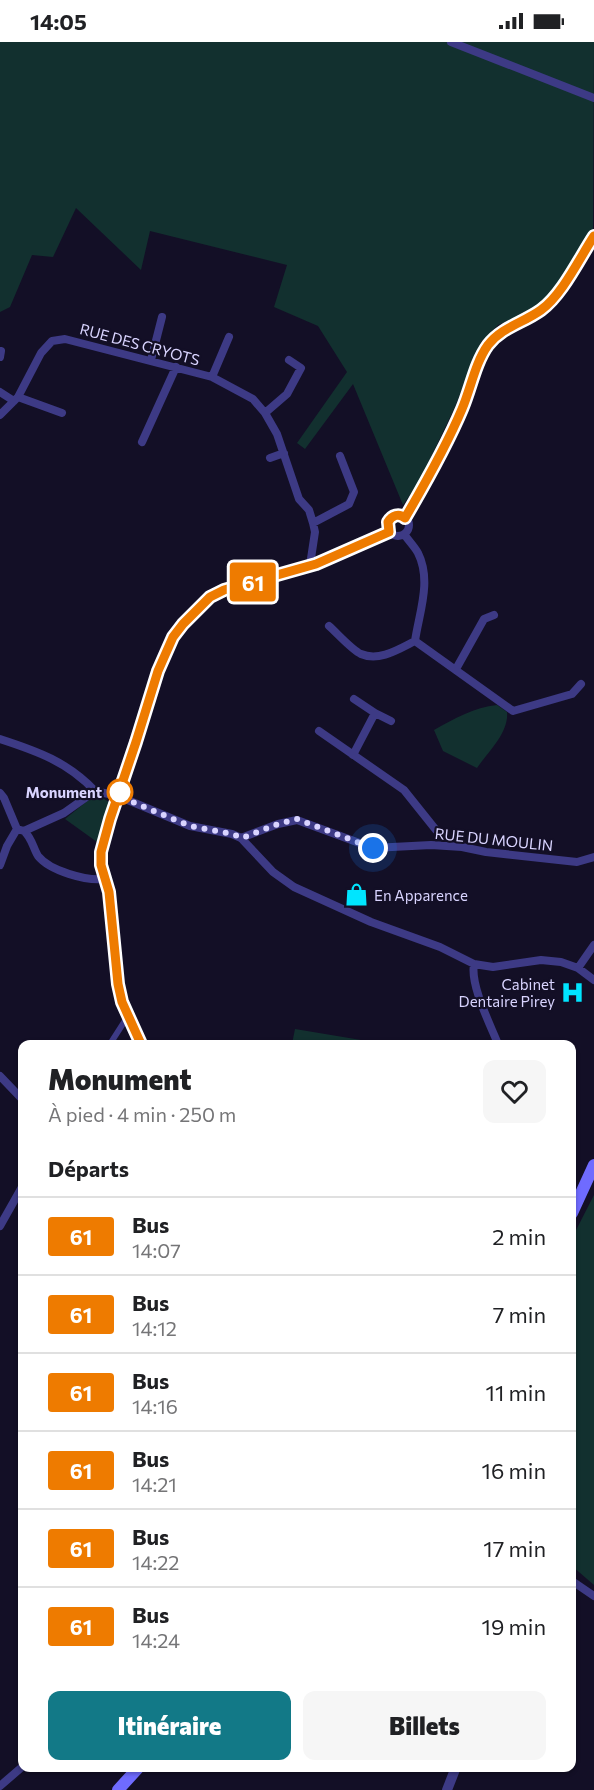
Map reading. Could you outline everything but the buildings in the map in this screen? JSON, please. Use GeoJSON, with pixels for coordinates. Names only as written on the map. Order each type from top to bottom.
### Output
{"type":"FeatureCollection","features":[{"type":"Feature","properties":{"kind":"main road"},"geometry":{"type":"LineString","coordinates":[[576,1204],[594,1164]]}},
{"type":"Feature","properties":{"kind":"main road"},"geometry":{"type":"LineString","coordinates":[[118,1790],[134,1772]]}},
{"type":"Feature","properties":{"kind":"street"},"geometry":{"type":"LineString","coordinates":[[451,42],[594,98]]}},
{"type":"Feature","properties":{"kind":"street"},"geometry":{"type":"LineString","coordinates":[[405,518],[451,434],[488,345],[501,332],[541,310],[555,297],[594,236]]}},
{"type":"Feature","properties":{"kind":"street"},"geometry":{"type":"LineString","coordinates":[[151,360],[162,317]]}},
{"type":"Feature","properties":{"kind":"street"},"geometry":{"type":"LineString","coordinates":[[212,377],[229,337]]}},
{"type":"Feature","properties":{"kind":"street","name":"RUE DES CRYOTS"},"geometry":{"type":"LineString","coordinates":[[0,415],[16,399],[41,353],[52,341],[65,339],[212,377],[253,399],[265,413],[277,434],[299,499],[309,510],[314,522]]}},
{"type":"Feature","properties":{"kind":"street"},"geometry":{"type":"LineString","coordinates":[[0,357],[1,351]]}},
{"type":"Feature","properties":{"kind":"street"},"geometry":{"type":"LineString","coordinates":[[265,413],[287,394],[301,368],[289,360]]}},
{"type":"Feature","properties":{"kind":"street"},"geometry":{"type":"LineString","coordinates":[[142,442],[176,368]]}},
{"type":"Feature","properties":{"kind":"street"},"geometry":{"type":"LineString","coordinates":[[0,392],[62,413]]}},
{"type":"Feature","properties":{"kind":"street"},"geometry":{"type":"LineString","coordinates":[[270,458],[284,453]]}},
{"type":"Feature","properties":{"kind":"street"},"geometry":{"type":"LineString","coordinates":[[310,566],[315,532],[314,522],[350,504],[354,492],[340,456]]}},
{"type":"Feature","properties":{"kind":"street"},"geometry":{"type":"LineString","coordinates":[[399,515],[405,518],[408,527],[404,534],[394,536],[389,532],[387,525],[390,519],[399,515]]}},
{"type":"Feature","properties":{"kind":"street"},"geometry":{"type":"LineString","coordinates":[[139,1040],[128,1016],[118,984],[109,892],[101,865],[101,852],[158,671],[173,637],[210,597],[224,590],[310,566],[389,532]]}},
{"type":"Feature","properties":{"kind":"street"},"geometry":{"type":"LineString","coordinates":[[404,534],[418,554],[423,575],[424,600],[415,641]]}},
{"type":"Feature","properties":{"kind":"street"},"geometry":{"type":"LineString","coordinates":[[456,669],[484,619],[494,615]]}},
{"type":"Feature","properties":{"kind":"street"},"geometry":{"type":"LineString","coordinates":[[329,626],[360,654],[376,656],[387,654],[415,641]]}},
{"type":"Feature","properties":{"kind":"street"},"geometry":{"type":"LineString","coordinates":[[415,641],[513,711],[572,694],[581,684]]}},
{"type":"Feature","properties":{"kind":"street"},"geometry":{"type":"LineString","coordinates":[[354,699],[391,721]]}},
{"type":"Feature","properties":{"kind":"street"},"geometry":{"type":"LineString","coordinates":[[353,755],[375,713]]}},
{"type":"Feature","properties":{"kind":"street"},"geometry":{"type":"LineString","coordinates":[[319,731],[404,790],[436,830]]}},
{"type":"Feature","properties":{"kind":"street"},"geometry":{"type":"LineString","coordinates":[[0,739],[38,751],[59,762],[95,791],[118,796],[190,826],[242,838],[273,872],[294,887],[371,922],[440,947],[474,964],[493,967],[541,960],[561,962],[578,968],[594,980]]}},
{"type":"Feature","properties":{"kind":"street"},"geometry":{"type":"LineString","coordinates":[[0,865],[4,845],[21,830],[64,813],[95,791]]}},
{"type":"Feature","properties":{"kind":"street"},"geometry":{"type":"LineString","coordinates":[[0,793],[21,830],[29,836],[37,855],[43,860],[69,874],[89,880],[104,879]]}},
{"type":"Feature","properties":{"kind":"street","name":"RUE DU MOULIN"},"geometry":{"type":"LineString","coordinates":[[242,838],[297,819],[373,848],[431,845],[462,847],[486,852],[577,862],[594,857]]}},
{"type":"Feature","properties":{"kind":"street"},"geometry":{"type":"LineString","coordinates":[[578,968],[594,945]]}},
{"type":"Feature","properties":{"kind":"street"},"geometry":{"type":"LineString","coordinates":[[474,964],[473,971],[480,997],[496,1040]]}},
{"type":"Feature","properties":{"kind":"street"},"geometry":{"type":"LineString","coordinates":[[113,1040],[128,1016]]}},
{"type":"Feature","properties":{"kind":"street"},"geometry":{"type":"LineString","coordinates":[[0,1076],[18,1095]]}},
{"type":"Feature","properties":{"kind":"street"},"geometry":{"type":"LineString","coordinates":[[0,1226],[18,1194]]}},
{"type":"Feature","properties":{"kind":"street"},"geometry":{"type":"LineString","coordinates":[[576,1584],[594,1596]]}},
{"type":"Feature","properties":{"kind":"street"},"geometry":{"type":"LineString","coordinates":[[0,1786],[18,1770]]}},
{"type":"Feature","properties":{"kind":"street"},"geometry":{"type":"LineString","coordinates":[[447,1790],[454,1772]]}},
{"type":"Feature","properties":{"kind":"green space"},"geometry":{"type":"Polygon","coordinates":[[[0,42],[594,42],[593,230],[558,287],[536,310],[498,325],[481,342],[454,409],[419,482],[403,505],[353,384],[305,449],[297,443],[347,372],[318,326],[274,307],[287,265],[150,231],[141,270],[76,208],[53,257],[32,255],[10,307],[0,312],[0,42]]]}},
{"type":"Feature","properties":{"kind":"green space"},"geometry":{"type":"Polygon","coordinates":[[[497,705],[507,712],[505,727],[497,742],[477,768],[443,751],[434,730],[472,711],[497,705]]]}},
{"type":"Feature","properties":{"kind":"green space"},"geometry":{"type":"Polygon","coordinates":[[[91,798],[103,798],[110,803],[97,842],[65,819],[91,798]]]}},
{"type":"Feature","properties":{"kind":"green space"},"geometry":{"type":"Polygon","coordinates":[[[295,1029],[361,1040],[293,1040],[295,1029]]]}},
{"type":"Feature","properties":{"kind":"green space"},"geometry":{"type":"Polygon","coordinates":[[[594,1195],[594,1585],[576,1569],[576,1230],[594,1195]]]}},
{"type":"Feature","properties":{"kind":"bus line","name":"61"},"geometry":{"type":"LineString","coordinates":[[139,1040],[122,1002],[118,984],[109,892],[101,865],[101,852],[158,671],[173,637],[210,597],[224,590],[316,564],[389,532],[387,525],[392,516],[399,515],[405,518],[451,434],[488,345],[501,332],[541,310],[555,297],[594,236]]}},
{"type":"Feature","properties":{"kind":"place","name":"Monument"},"geometry":{"type":"Point","coordinates":[120,792]}},
{"type":"Feature","properties":{"kind":"place","name":"En Apparence"},"geometry":{"type":"Point","coordinates":[356,895]}},
{"type":"Feature","properties":{"kind":"place","name":"Cabinet Dentaire Pirey"},"geometry":{"type":"Point","coordinates":[573,993]}},
{"type":"Feature","properties":{"kind":"route"},"geometry":{"type":"LineString","coordinates":[[120,792],[118,796],[190,826],[242,838],[297,819],[373,848]]}}]}
